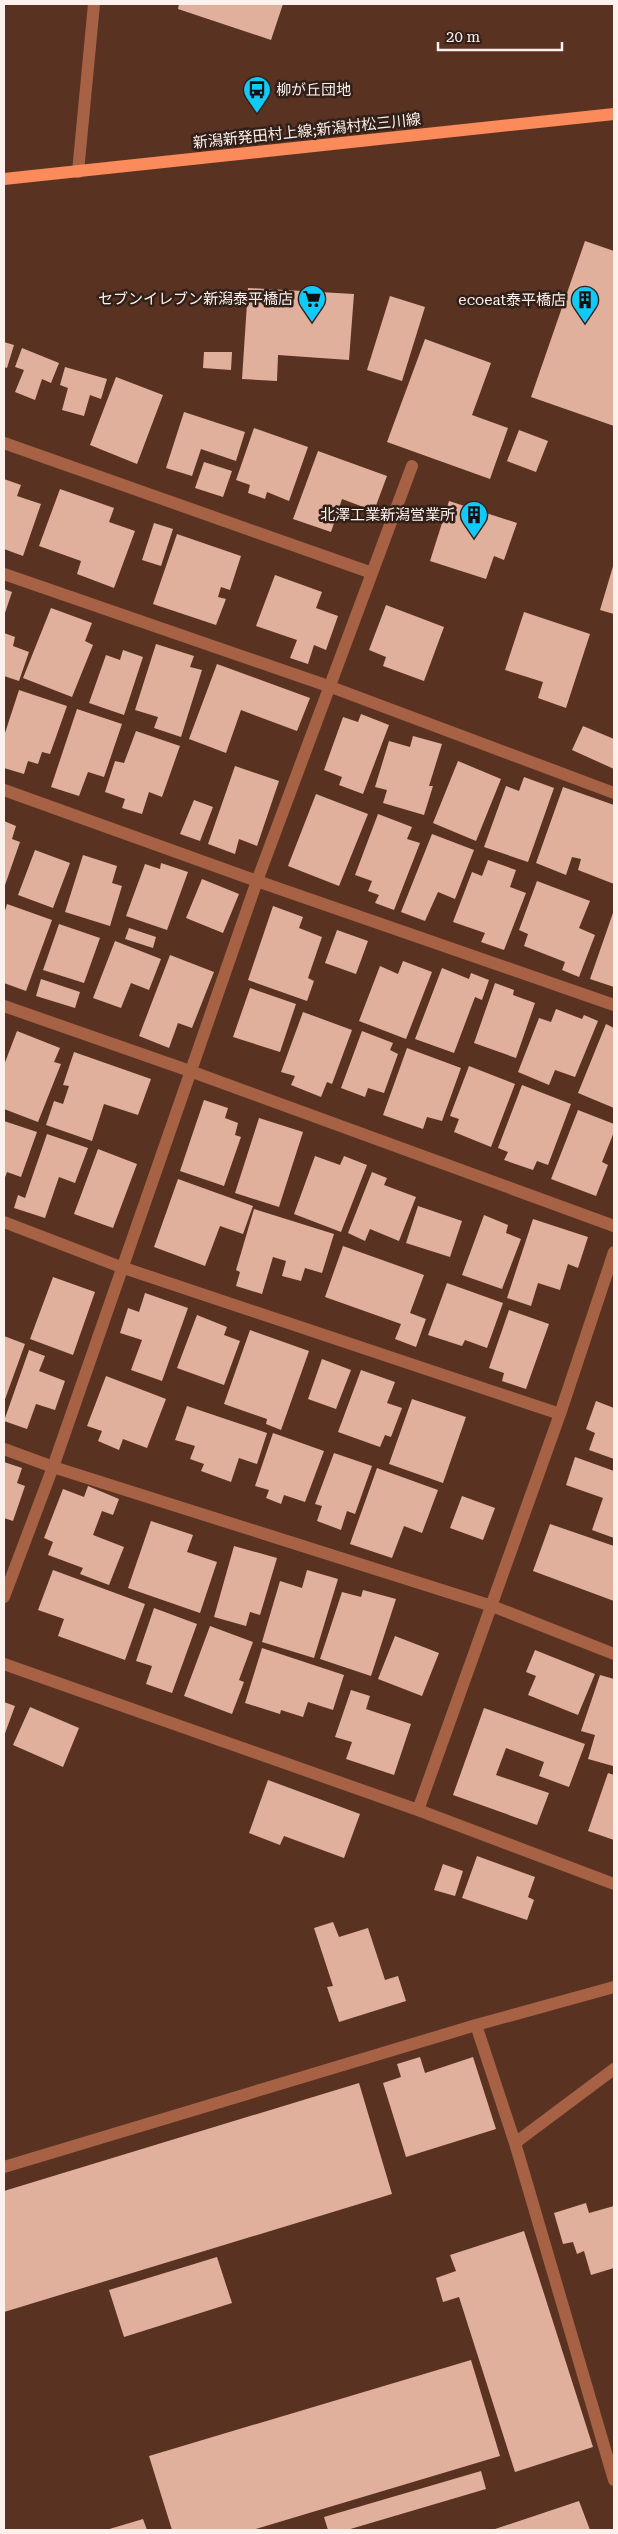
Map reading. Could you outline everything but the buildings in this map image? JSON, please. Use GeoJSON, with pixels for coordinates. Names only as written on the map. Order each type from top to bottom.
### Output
{"type":"FeatureCollection","features":[{"type":"Feature","properties":{"kind":"main road","name":"新潟新発田村上線;新潟村松三川線"},"geometry":{"type":"LineString","coordinates":[[4,179],[614,114]]}},
{"type":"Feature","properties":{"kind":"street"},"geometry":{"type":"LineString","coordinates":[[78,172],[94,4]]}},
{"type":"Feature","properties":{"kind":"street"},"geometry":{"type":"LineString","coordinates":[[4,443],[372,573]]}},
{"type":"Feature","properties":{"kind":"street"},"geometry":{"type":"LineString","coordinates":[[4,1597],[52,1467],[257,881],[412,466]]}},
{"type":"Feature","properties":{"kind":"street"},"geometry":{"type":"LineString","coordinates":[[4,574],[331,687],[614,792]]}},
{"type":"Feature","properties":{"kind":"street"},"geometry":{"type":"LineString","coordinates":[[4,790],[257,881],[614,1005]]}},
{"type":"Feature","properties":{"kind":"street"},"geometry":{"type":"LineString","coordinates":[[4,1006],[190,1071],[614,1226]]}},
{"type":"Feature","properties":{"kind":"street"},"geometry":{"type":"LineString","coordinates":[[4,1222],[121,1267],[560,1414]]}},
{"type":"Feature","properties":{"kind":"street"},"geometry":{"type":"LineString","coordinates":[[418,1810],[560,1414],[614,1252]]}},
{"type":"Feature","properties":{"kind":"street"},"geometry":{"type":"LineString","coordinates":[[4,1449],[52,1467],[492,1606],[614,1654]]}},
{"type":"Feature","properties":{"kind":"street"},"geometry":{"type":"LineString","coordinates":[[4,1664],[418,1810],[614,1884]]}},
{"type":"Feature","properties":{"kind":"street"},"geometry":{"type":"LineString","coordinates":[[4,2167],[476,2025],[614,1987]]}},
{"type":"Feature","properties":{"kind":"street"},"geometry":{"type":"LineString","coordinates":[[476,2025],[515,2143],[614,2480]]}},
{"type":"Feature","properties":{"kind":"street"},"geometry":{"type":"LineString","coordinates":[[515,2143],[614,2069]]}},
{"type":"Feature","properties":{"kind":"place","name":"柳が丘団地"},"geometry":{"type":"Point","coordinates":[257,114]}},
{"type":"Feature","properties":{"kind":"place","name":"セブンイレブン新潟泰平橋店"},"geometry":{"type":"Point","coordinates":[312,323]}},
{"type":"Feature","properties":{"kind":"place","name":"ecoeat泰平橋店"},"geometry":{"type":"Point","coordinates":[585,324]}},
{"type":"Feature","properties":{"kind":"place","name":"北澤工業新潟営業所"},"geometry":{"type":"Point","coordinates":[474,539]}}]}
